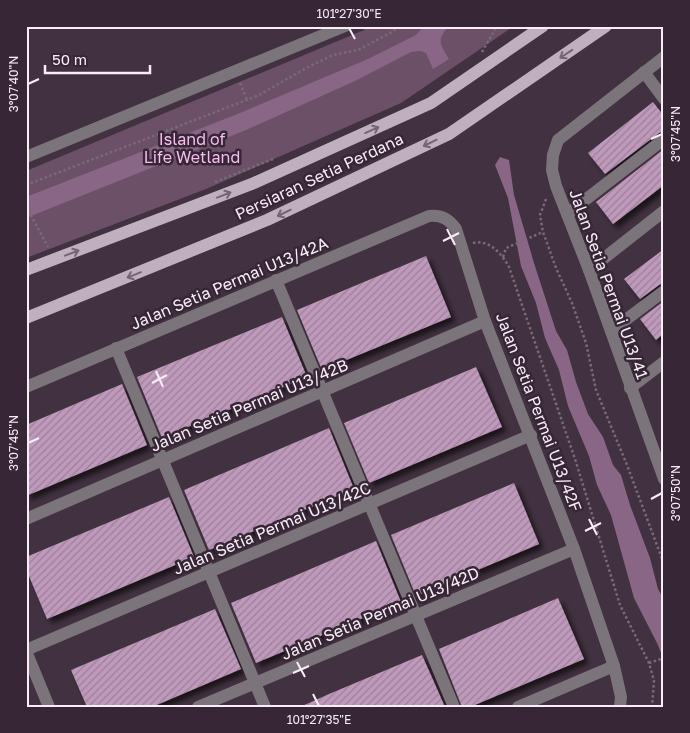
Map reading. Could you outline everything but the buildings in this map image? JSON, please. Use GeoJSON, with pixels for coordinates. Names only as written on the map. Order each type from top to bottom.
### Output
{"type":"FeatureCollection","features":[{"type":"Feature","properties":{"kind":"main road","name":"Persiaran Setia Perdana"},"geometry":{"type":"LineString","coordinates":[[26,270],[254,183],[431,103],[543,26]]}},
{"type":"Feature","properties":{"kind":"main road","name":"Persiaran Setia Perdana"},"geometry":{"type":"LineString","coordinates":[[26,318],[267,220],[449,134],[606,26]]}},
{"type":"Feature","properties":{"kind":"street"},"geometry":{"type":"LineString","coordinates":[[26,157],[345,26]]}},
{"type":"Feature","properties":{"kind":"street"},"geometry":{"type":"LineString","coordinates":[[664,56],[644,72],[664,99]]}},
{"type":"Feature","properties":{"kind":"street","name":"Jalan Setia Permai U13/41"},"geometry":{"type":"LineString","coordinates":[[644,72],[558,140],[553,155],[552,170],[556,186],[589,270],[630,388],[659,448],[664,479]]}},
{"type":"Feature","properties":{"kind":"street"},"geometry":{"type":"LineString","coordinates":[[567,214],[664,139]]}},
{"type":"Feature","properties":{"kind":"street"},"geometry":{"type":"LineString","coordinates":[[589,270],[664,211]]}},
{"type":"Feature","properties":{"kind":"street","name":"Jalan Setia Permai U13/42A"},"geometry":{"type":"LineString","coordinates":[[26,387],[429,216],[446,218]]}},
{"type":"Feature","properties":{"kind":"street","name":"Jalan Setia Permai U13/42F"},"geometry":{"type":"LineString","coordinates":[[446,218],[456,229],[486,321],[574,550],[614,666],[621,697],[620,707]]}},
{"type":"Feature","properties":{"kind":"street"},"geometry":{"type":"LineString","coordinates":[[276,280],[454,707]]}},
{"type":"Feature","properties":{"kind":"street"},"geometry":{"type":"LineString","coordinates":[[611,331],[664,291]]}},
{"type":"Feature","properties":{"kind":"street","name":"Jalan Setia Permai U13/42B"},"geometry":{"type":"LineString","coordinates":[[26,519],[486,321]]}},
{"type":"Feature","properties":{"kind":"street"},"geometry":{"type":"LineString","coordinates":[[116,348],[265,707]]}},
{"type":"Feature","properties":{"kind":"street"},"geometry":{"type":"LineString","coordinates":[[630,388],[664,362]]}},
{"type":"Feature","properties":{"kind":"street","name":"Jalan Setia Permai U13/42C"},"geometry":{"type":"LineString","coordinates":[[26,650],[531,435]]}},
{"type":"Feature","properties":{"kind":"street","name":"Jalan Setia Permai U13/42D"},"geometry":{"type":"LineString","coordinates":[[198,707],[574,550]]}},
{"type":"Feature","properties":{"kind":"street"},"geometry":{"type":"LineString","coordinates":[[26,650],[49,707]]}},
{"type":"Feature","properties":{"kind":"street"},"geometry":{"type":"LineString","coordinates":[[518,707],[614,666]]}},
{"type":"Feature","properties":{"kind":"path"},"geometry":{"type":"LineString","coordinates":[[26,184],[257,96],[332,55],[358,50],[392,32],[399,26]]}},
{"type":"Feature","properties":{"kind":"path"},"geometry":{"type":"LineString","coordinates":[[236,71],[247,100]]}},
{"type":"Feature","properties":{"kind":"path"},"geometry":{"type":"LineString","coordinates":[[215,182],[279,156]]}},
{"type":"Feature","properties":{"kind":"path"},"geometry":{"type":"LineString","coordinates":[[556,186],[544,202],[540,215],[543,232],[586,343],[596,390],[627,465],[664,564]]}},
{"type":"Feature","properties":{"kind":"path"},"geometry":{"type":"LineString","coordinates":[[26,206],[49,250]]}},
{"type":"Feature","properties":{"kind":"path"},"geometry":{"type":"LineString","coordinates":[[504,257],[506,248],[543,232]]}},
{"type":"Feature","properties":{"kind":"path"},"geometry":{"type":"LineString","coordinates":[[461,246],[476,242],[488,244],[504,257],[509,267],[575,459],[620,605],[649,663],[654,681],[652,707]]}},
{"type":"Feature","properties":{"kind":"path"},"geometry":{"type":"LineString","coordinates":[[649,663],[664,658]]}},
{"type":"Feature","properties":{"kind":"green space","name":"Island of Life Wetland"},"geometry":{"type":"Polygon","coordinates":[[[365,26],[514,26],[401,103],[206,189],[26,258],[26,171],[364,30],[365,26]]]}},
{"type":"Feature","properties":{"kind":"shaded area"},"geometry":{"type":"Polygon","coordinates":[[[424,26],[449,26],[442,35],[441,42],[449,59],[433,69],[426,53],[420,51],[411,52],[355,81],[246,130],[26,218],[26,197],[240,113],[368,59],[416,35],[424,26]]]}},
{"type":"Feature","properties":{"kind":"shaded area"},"geometry":{"type":"Polygon","coordinates":[[[500,157],[509,160],[514,195],[556,331],[567,350],[588,414],[603,437],[613,465],[621,475],[650,558],[658,589],[664,600],[664,660],[634,598],[611,515],[597,485],[589,456],[568,406],[559,370],[545,338],[536,303],[521,266],[508,198],[495,165],[500,157]]]}}]}
